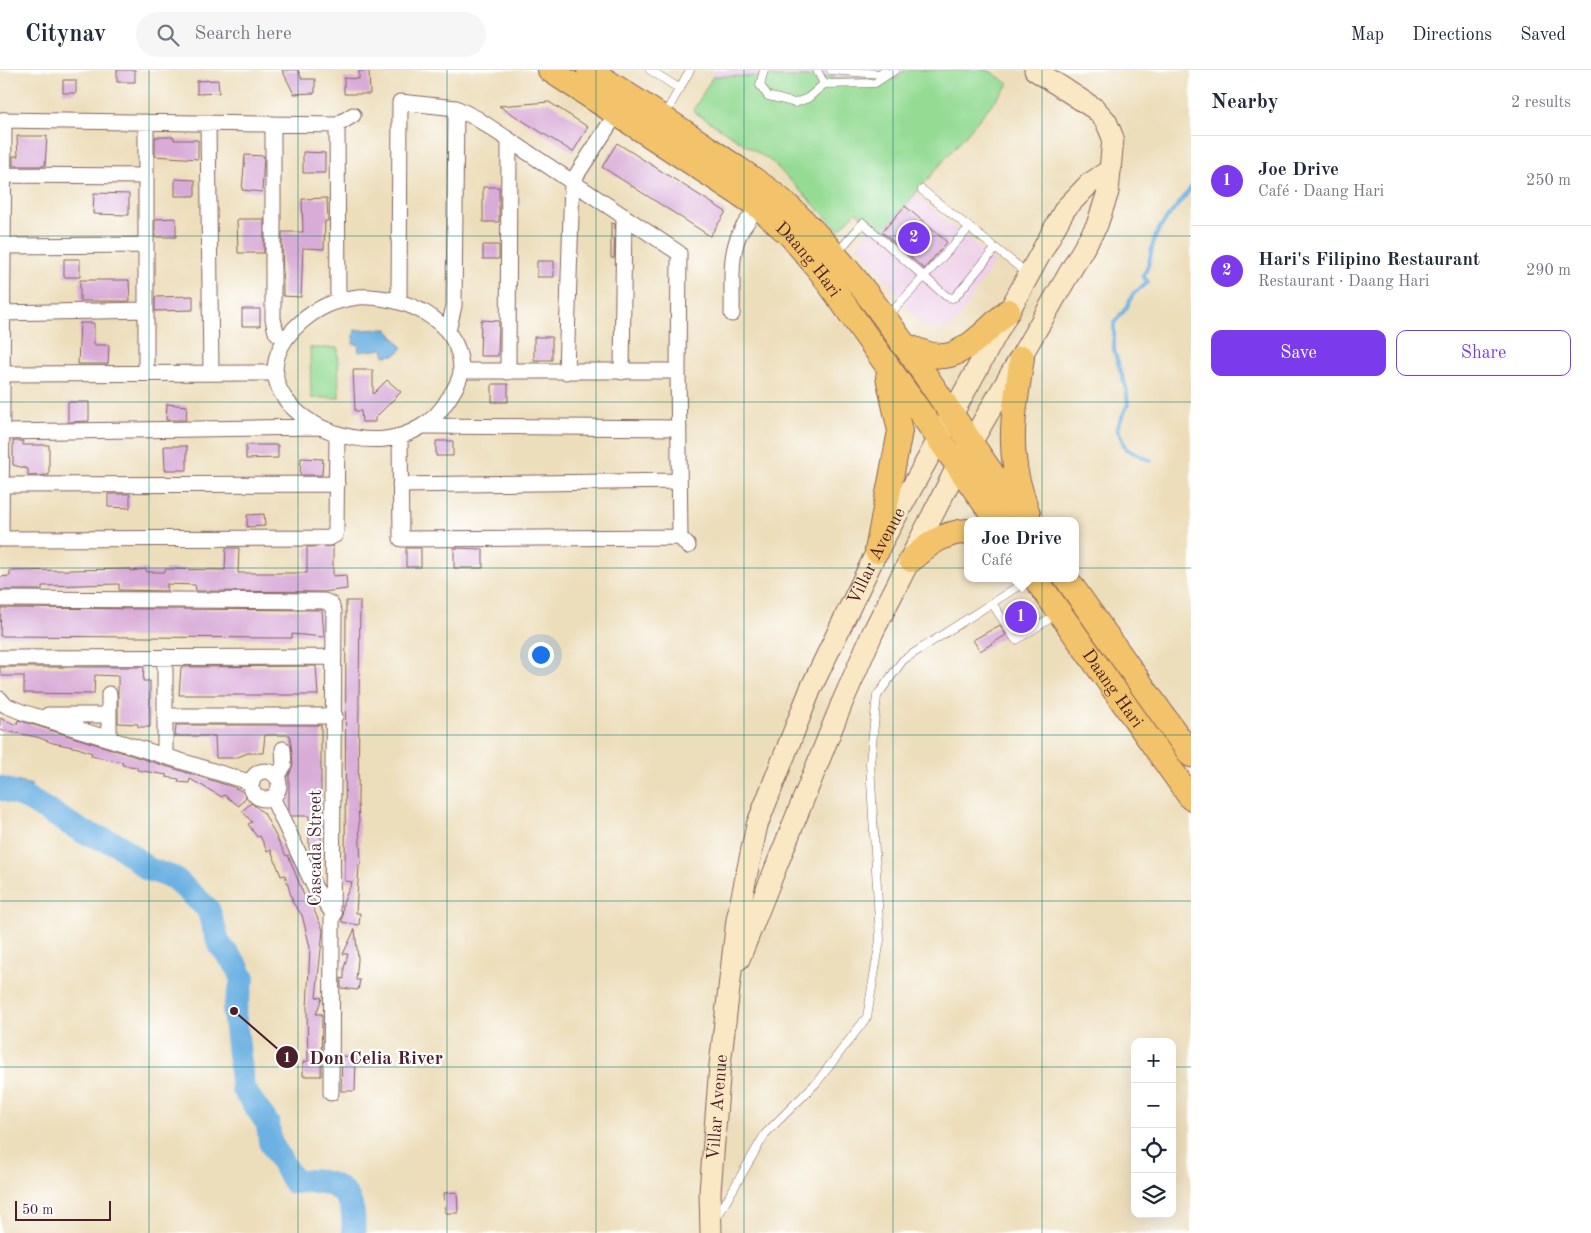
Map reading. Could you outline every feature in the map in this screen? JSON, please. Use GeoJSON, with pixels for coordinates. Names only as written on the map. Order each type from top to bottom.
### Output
{"type":"FeatureCollection","features":[{"type":"Feature","properties":{"kind":"main road","name":"Daang Hari"},"geometry":{"type":"LineString","coordinates":[[550,70],[622,104],[663,118],[787,205],[836,255],[885,319],[951,416],[1025,517]]}},
{"type":"Feature","properties":{"kind":"main road","name":"Daang Hari"},"geometry":{"type":"LineString","coordinates":[[589,70],[622,104],[758,206],[791,236],[821,272],[993,517]]}},
{"type":"Feature","properties":{"kind":"main road"},"geometry":{"type":"LineString","coordinates":[[902,345],[934,355],[953,355],[976,339],[1008,311]]}},
{"type":"Feature","properties":{"kind":"main road"},"geometry":{"type":"LineString","coordinates":[[1022,358],[1016,407],[1014,452],[1018,482],[1027,517]]}},
{"type":"Feature","properties":{"kind":"main road"},"geometry":{"type":"LineString","coordinates":[[877,551],[900,431],[882,359]]}},
{"type":"Feature","properties":{"kind":"main road"},"geometry":{"type":"LineString","coordinates":[[911,560],[935,540],[950,533],[964,531]]}},
{"type":"Feature","properties":{"kind":"main road","name":"Daang Hari"},"geometry":{"type":"LineString","coordinates":[[1038,582],[1191,798]]}},
{"type":"Feature","properties":{"kind":"main road","name":"Daang Hari"},"geometry":{"type":"LineString","coordinates":[[1069,582],[1191,755]]}},
{"type":"Feature","properties":{"kind":"street","name":"Villar Avenue"},"geometry":{"type":"LineString","coordinates":[[730,982],[842,703],[873,632],[958,467],[1097,225],[1108,192],[1113,138],[1106,121],[1095,109],[1035,70]]}},
{"type":"Feature","properties":{"kind":"street"},"geometry":{"type":"LineString","coordinates":[[399,301],[400,102],[456,108],[476,118],[679,253],[679,481],[684,541],[401,538],[400,436]]}},
{"type":"Feature","properties":{"kind":"street"},"geometry":{"type":"LineString","coordinates":[[566,372],[572,182],[622,104]]}},
{"type":"Feature","properties":{"kind":"street"},"geometry":{"type":"LineString","coordinates":[[448,331],[454,306],[456,108]]}},
{"type":"Feature","properties":{"kind":"street"},"geometry":{"type":"LineString","coordinates":[[337,435],[336,530],[335,535],[329,538],[1,539],[2,120],[337,125],[353,115]]}},
{"type":"Feature","properties":{"kind":"street"},"geometry":{"type":"LineString","coordinates":[[146,122],[146,372]]}},
{"type":"Feature","properties":{"kind":"street"},"geometry":{"type":"LineString","coordinates":[[208,123],[211,373]]}},
{"type":"Feature","properties":{"kind":"street"},"geometry":{"type":"LineString","coordinates":[[273,124],[273,320],[276,332],[285,340]]}},
{"type":"Feature","properties":{"kind":"street"},"geometry":{"type":"LineString","coordinates":[[337,125],[338,300]]}},
{"type":"Feature","properties":{"kind":"street"},"geometry":{"type":"LineString","coordinates":[[508,372],[509,141]]}},
{"type":"Feature","properties":{"kind":"street","name":"Villar Avenue"},"geometry":{"type":"LineString","coordinates":[[710,1231],[710,1192],[720,1065],[737,920],[758,825],[811,688],[877,551],[1008,311],[1030,276],[1065,209],[1089,184],[1110,170]]}},
{"type":"Feature","properties":{"kind":"street"},"geometry":{"type":"LineString","coordinates":[[3,174],[146,176]]}},
{"type":"Feature","properties":{"kind":"street"},"geometry":{"type":"LineString","coordinates":[[732,314],[733,257],[736,243],[758,206]]}},
{"type":"Feature","properties":{"kind":"street"},"geometry":{"type":"LineString","coordinates":[[622,372],[624,216]]}},
{"type":"Feature","properties":{"kind":"street"},"geometry":{"type":"LineString","coordinates":[[3,246],[146,245]]}},
{"type":"Feature","properties":{"kind":"street"},"geometry":{"type":"LineString","coordinates":[[425,426],[445,405],[455,389],[461,371],[458,352],[448,331],[423,311],[399,301],[371,297],[338,300],[318,308],[293,329],[285,340],[279,355],[276,373],[280,390],[287,402],[299,415],[337,435],[371,439],[400,436],[425,426],[679,428]]}},
{"type":"Feature","properties":{"kind":"street"},"geometry":{"type":"LineString","coordinates":[[2,313],[146,310]]}},
{"type":"Feature","properties":{"kind":"street"},"geometry":{"type":"LineString","coordinates":[[461,371],[678,371]]}},
{"type":"Feature","properties":{"kind":"street"},"geometry":{"type":"LineString","coordinates":[[2,374],[276,373]]}},
{"type":"Feature","properties":{"kind":"street"},"geometry":{"type":"LineString","coordinates":[[2,432],[319,427]]}},
{"type":"Feature","properties":{"kind":"street"},"geometry":{"type":"LineString","coordinates":[[400,485],[679,481]]}},
{"type":"Feature","properties":{"kind":"street"},"geometry":{"type":"LineString","coordinates":[[2,485],[337,484]]}},
{"type":"Feature","properties":{"kind":"street","name":"Cascada Street"},"geometry":{"type":"LineString","coordinates":[[0,598],[324,601],[331,604],[334,612],[335,716],[332,1093]]}},
{"type":"Feature","properties":{"kind":"street"},"geometry":{"type":"LineString","coordinates":[[165,657],[165,755]]}},
{"type":"Feature","properties":{"kind":"street"},"geometry":{"type":"LineString","coordinates":[[0,658],[334,657]]}},
{"type":"Feature","properties":{"kind":"street"},"geometry":{"type":"LineString","coordinates":[[109,694],[109,739]]}},
{"type":"Feature","properties":{"kind":"street"},"geometry":{"type":"LineString","coordinates":[[0,699],[5,705],[32,716],[252,782]]}},
{"type":"Feature","properties":{"kind":"street"},"geometry":{"type":"LineString","coordinates":[[32,716],[109,715]]}},
{"type":"Feature","properties":{"kind":"street"},"geometry":{"type":"LineString","coordinates":[[165,716],[335,716]]}},
{"type":"Feature","properties":{"kind":"street"},"geometry":{"type":"LineString","coordinates":[[272,798],[279,787],[277,778],[284,765],[283,749]]}},
{"type":"Feature","properties":{"kind":"street"},"geometry":{"type":"LineString","coordinates":[[272,798],[263,799],[255,795],[252,782],[256,775],[265,772],[277,778]]}},
{"type":"Feature","properties":{"kind":"street"},"geometry":{"type":"LineString","coordinates":[[272,798],[316,888],[334,915]]}},
{"type":"Feature","properties":{"kind":"lane"},"geometry":{"type":"LineString","coordinates":[[650,70],[680,89]]}},
{"type":"Feature","properties":{"kind":"lane"},"geometry":{"type":"LineString","coordinates":[[663,118],[690,70]]}},
{"type":"Feature","properties":{"kind":"lane"},"geometry":{"type":"LineString","coordinates":[[764,70],[760,85],[768,96],[794,103],[808,98],[824,84],[876,83],[895,70]]}},
{"type":"Feature","properties":{"kind":"lane"},"geometry":{"type":"LineString","coordinates":[[817,70],[824,84]]}},
{"type":"Feature","properties":{"kind":"lane"},"geometry":{"type":"LineString","coordinates":[[832,70],[880,74],[884,70]]}},
{"type":"Feature","properties":{"kind":"lane"},"geometry":{"type":"LineString","coordinates":[[922,190],[1030,276]]}},
{"type":"Feature","properties":{"kind":"lane"},"geometry":{"type":"LineString","coordinates":[[836,255],[862,223],[946,296],[952,298],[955,297],[995,249]]}},
{"type":"Feature","properties":{"kind":"lane"},"geometry":{"type":"LineString","coordinates":[[885,319],[969,228]]}},
{"type":"Feature","properties":{"kind":"lane"},"geometry":{"type":"LineString","coordinates":[[710,1231],[765,1134],[817,1082],[867,1017],[880,940],[870,763],[877,696],[903,660],[1025,582]]}},
{"type":"Feature","properties":{"kind":"lane"},"geometry":{"type":"LineString","coordinates":[[992,603],[1016,640],[1060,612]]}},
{"type":"Feature","properties":{"kind":"shaded area"},"geometry":{"type":"Polygon","coordinates":[[[713,70],[904,70],[899,78],[713,76],[713,70]]]}},
{"type":"Feature","properties":{"kind":"shaded area"},"geometry":{"type":"Polygon","coordinates":[[[904,185],[995,262],[957,321],[945,329],[930,330],[924,327],[857,244],[904,185]]]}},
{"type":"Feature","properties":{"kind":"green space"},"geometry":{"type":"Polygon","coordinates":[[[904,70],[988,70],[1009,84],[881,234],[856,212],[839,230],[772,162],[693,111],[713,76],[899,78],[904,70]]]}},
{"type":"Feature","properties":{"kind":"green space"},"geometry":{"type":"Polygon","coordinates":[[[310,348],[338,348],[339,398],[311,398],[310,348]]]}},
{"type":"Feature","properties":{"kind":"water"},"geometry":{"type":"Polygon","coordinates":[[[387,329],[403,348],[395,355],[385,356],[383,349],[359,352],[358,344],[353,344],[355,330],[387,329]]]}},
{"type":"Feature","properties":{"kind":"water"},"geometry":{"type":"Polygon","coordinates":[[[0,777],[32,785],[25,797],[0,796],[0,777]]]}},
{"type":"Feature","properties":{"kind":"building"},"geometry":{"type":"Polygon","coordinates":[[[117,70],[135,70],[135,82],[117,82],[117,70]]]}},
{"type":"Feature","properties":{"kind":"building"},"geometry":{"type":"Polygon","coordinates":[[[282,70],[298,70],[302,79],[315,79],[315,93],[294,94],[282,70]]]}},
{"type":"Feature","properties":{"kind":"building"},"geometry":{"type":"Polygon","coordinates":[[[359,71],[369,71],[370,94],[344,94],[344,78],[359,79],[359,71]]]}},
{"type":"Feature","properties":{"kind":"building"},"geometry":{"type":"Polygon","coordinates":[[[63,80],[76,80],[76,93],[63,93],[63,80]]]}},
{"type":"Feature","properties":{"kind":"building"},"geometry":{"type":"Polygon","coordinates":[[[218,80],[219,93],[197,94],[197,81],[218,80]]]}},
{"type":"Feature","properties":{"kind":"building"},"geometry":{"type":"Polygon","coordinates":[[[549,102],[588,127],[573,152],[499,106],[549,102]]]}},
{"type":"Feature","properties":{"kind":"building"},"geometry":{"type":"Polygon","coordinates":[[[17,136],[47,136],[45,166],[13,166],[13,156],[18,156],[17,136]]]}},
{"type":"Feature","properties":{"kind":"building"},"geometry":{"type":"Polygon","coordinates":[[[155,137],[174,137],[174,140],[198,140],[198,159],[155,156],[155,137]]]}},
{"type":"Feature","properties":{"kind":"building"},"geometry":{"type":"Polygon","coordinates":[[[617,143],[726,212],[710,236],[602,167],[617,143]]]}},
{"type":"Feature","properties":{"kind":"building"},"geometry":{"type":"Polygon","coordinates":[[[303,152],[325,153],[325,173],[303,173],[303,152]]]}},
{"type":"Feature","properties":{"kind":"building"},"geometry":{"type":"Polygon","coordinates":[[[245,155],[264,156],[262,192],[242,190],[245,155]]]}},
{"type":"Feature","properties":{"kind":"building"},"geometry":{"type":"Polygon","coordinates":[[[175,179],[195,180],[195,196],[175,196],[175,179]]]}},
{"type":"Feature","properties":{"kind":"building"},"geometry":{"type":"Polygon","coordinates":[[[483,187],[499,187],[499,222],[483,222],[483,187]]]}},
{"type":"Feature","properties":{"kind":"building"},"geometry":{"type":"Polygon","coordinates":[[[94,193],[129,194],[129,215],[93,214],[94,193]]]}},
{"type":"Feature","properties":{"kind":"building"},"geometry":{"type":"Polygon","coordinates":[[[327,198],[328,221],[325,221],[324,249],[303,248],[301,297],[283,296],[282,232],[303,232],[302,199],[327,198]]]}},
{"type":"Feature","properties":{"kind":"building"},"geometry":{"type":"Polygon","coordinates":[[[905,206],[947,242],[924,269],[882,232],[905,206]]]}},
{"type":"Feature","properties":{"kind":"building"},"geometry":{"type":"Polygon","coordinates":[[[176,218],[176,237],[155,237],[155,219],[176,218]]]}},
{"type":"Feature","properties":{"kind":"building"},"geometry":{"type":"Polygon","coordinates":[[[237,219],[264,219],[264,253],[238,253],[237,219]]]}},
{"type":"Feature","properties":{"kind":"building"},"geometry":{"type":"Polygon","coordinates":[[[611,223],[615,224],[614,258],[611,258],[611,223]]]}},
{"type":"Feature","properties":{"kind":"building"},"geometry":{"type":"Polygon","coordinates":[[[483,245],[499,245],[499,259],[483,259],[483,245]]]}},
{"type":"Feature","properties":{"kind":"building"},"geometry":{"type":"Polygon","coordinates":[[[64,259],[80,259],[80,277],[64,277],[64,259]]]}},
{"type":"Feature","properties":{"kind":"building"},"geometry":{"type":"Polygon","coordinates":[[[537,261],[554,261],[554,277],[537,277],[537,261]]]}},
{"type":"Feature","properties":{"kind":"building"},"geometry":{"type":"Polygon","coordinates":[[[80,280],[129,280],[130,301],[80,301],[80,280]]]}},
{"type":"Feature","properties":{"kind":"building"},"geometry":{"type":"Polygon","coordinates":[[[193,296],[193,310],[155,311],[155,297],[193,296]]]}},
{"type":"Feature","properties":{"kind":"building"},"geometry":{"type":"Polygon","coordinates":[[[242,309],[260,309],[260,326],[242,326],[242,309]]]}},
{"type":"Feature","properties":{"kind":"building"},"geometry":{"type":"Polygon","coordinates":[[[481,320],[499,321],[498,356],[480,356],[481,320]]]}},
{"type":"Feature","properties":{"kind":"building"},"geometry":{"type":"Polygon","coordinates":[[[80,323],[94,323],[94,345],[109,345],[108,364],[78,364],[80,323]]]}},
{"type":"Feature","properties":{"kind":"building"},"geometry":{"type":"Polygon","coordinates":[[[534,337],[552,337],[552,360],[534,360],[534,337]]]}},
{"type":"Feature","properties":{"kind":"building"},"geometry":{"type":"Polygon","coordinates":[[[353,370],[373,370],[373,394],[387,380],[401,392],[375,418],[375,422],[362,422],[361,411],[355,411],[353,370]]]}},
{"type":"Feature","properties":{"kind":"building"},"geometry":{"type":"Polygon","coordinates":[[[492,384],[508,384],[508,402],[492,402],[492,384]]]}},
{"type":"Feature","properties":{"kind":"building"},"geometry":{"type":"Polygon","coordinates":[[[68,402],[89,402],[89,421],[68,422],[68,402]]]}},
{"type":"Feature","properties":{"kind":"building"},"geometry":{"type":"Polygon","coordinates":[[[167,404],[187,406],[186,420],[166,420],[167,404]]]}},
{"type":"Feature","properties":{"kind":"building"},"geometry":{"type":"Polygon","coordinates":[[[13,441],[23,441],[23,445],[49,445],[49,475],[28,476],[28,469],[13,465],[13,441]]]}},
{"type":"Feature","properties":{"kind":"building"},"geometry":{"type":"Polygon","coordinates":[[[436,441],[453,441],[453,456],[436,456],[436,441]]]}},
{"type":"Feature","properties":{"kind":"building"},"geometry":{"type":"Polygon","coordinates":[[[246,445],[278,445],[278,458],[246,459],[246,445]]]}},
{"type":"Feature","properties":{"kind":"building"},"geometry":{"type":"Polygon","coordinates":[[[164,446],[187,446],[187,470],[165,470],[164,446]]]}},
{"type":"Feature","properties":{"kind":"building"},"geometry":{"type":"Polygon","coordinates":[[[301,458],[323,459],[322,475],[300,475],[301,458]]]}},
{"type":"Feature","properties":{"kind":"building"},"geometry":{"type":"Polygon","coordinates":[[[108,494],[130,494],[130,508],[108,507],[108,494]]]}},
{"type":"Feature","properties":{"kind":"building"},"geometry":{"type":"Polygon","coordinates":[[[264,514],[265,526],[247,527],[247,515],[264,514]]]}},
{"type":"Feature","properties":{"kind":"building"},"geometry":{"type":"Polygon","coordinates":[[[333,546],[333,576],[346,575],[347,589],[323,592],[196,591],[195,585],[167,584],[167,591],[119,590],[119,584],[42,586],[42,590],[0,590],[0,577],[10,576],[10,571],[131,569],[131,571],[146,569],[147,572],[165,572],[165,569],[225,570],[226,548],[239,548],[238,573],[307,573],[307,547],[333,546]]]}},
{"type":"Feature","properties":{"kind":"building"},"geometry":{"type":"Polygon","coordinates":[[[406,548],[421,548],[421,567],[406,567],[406,548]]]}},
{"type":"Feature","properties":{"kind":"building"},"geometry":{"type":"Polygon","coordinates":[[[454,548],[483,549],[483,568],[454,568],[454,548]]]}},
{"type":"Feature","properties":{"kind":"building"},"geometry":{"type":"Polygon","coordinates":[[[346,601],[360,601],[358,803],[361,864],[359,865],[356,913],[360,913],[359,925],[342,922],[343,903],[352,882],[345,881],[346,601]]]}},
{"type":"Feature","properties":{"kind":"building"},"geometry":{"type":"Polygon","coordinates":[[[1025,606],[1032,618],[1015,629],[1009,619],[1025,606]]]}},
{"type":"Feature","properties":{"kind":"building"},"geometry":{"type":"Polygon","coordinates":[[[1,608],[322,610],[324,637],[292,634],[292,638],[0,636],[1,608]]]}},
{"type":"Feature","properties":{"kind":"building"},"geometry":{"type":"Polygon","coordinates":[[[1000,625],[1006,635],[980,651],[973,640],[1000,625]]]}},
{"type":"Feature","properties":{"kind":"building"},"geometry":{"type":"Polygon","coordinates":[[[316,666],[318,695],[179,695],[181,667],[316,666]]]}},
{"type":"Feature","properties":{"kind":"building"},"geometry":{"type":"Polygon","coordinates":[[[0,667],[144,667],[143,681],[150,681],[150,727],[118,723],[118,676],[95,675],[94,694],[24,693],[24,676],[0,676],[0,667]]]}},
{"type":"Feature","properties":{"kind":"building"},"geometry":{"type":"Polygon","coordinates":[[[0,718],[17,725],[18,720],[233,787],[248,794],[239,806],[224,795],[222,797],[190,779],[189,783],[178,782],[179,779],[166,777],[167,775],[137,770],[137,767],[122,765],[123,762],[91,756],[92,753],[78,748],[0,730],[0,718]]]}},
{"type":"Feature","properties":{"kind":"building"},"geometry":{"type":"Polygon","coordinates":[[[176,725],[321,725],[321,849],[309,848],[309,816],[291,816],[289,812],[289,776],[293,764],[290,735],[265,735],[263,753],[248,753],[235,758],[216,758],[215,736],[175,736],[176,725]]]}},
{"type":"Feature","properties":{"kind":"building"},"geometry":{"type":"Polygon","coordinates":[[[251,803],[264,813],[286,856],[288,855],[307,903],[308,897],[323,930],[316,997],[322,998],[316,1014],[322,1014],[321,1076],[303,1076],[303,1062],[308,1061],[307,1009],[310,947],[302,915],[293,903],[285,875],[281,876],[271,850],[267,851],[260,836],[257,837],[248,824],[252,822],[242,811],[251,803]]]}},
{"type":"Feature","properties":{"kind":"building"},"geometry":{"type":"Polygon","coordinates":[[[355,929],[358,959],[356,980],[360,980],[358,990],[341,988],[341,978],[344,979],[344,968],[348,954],[343,954],[355,929]]]}},
{"type":"Feature","properties":{"kind":"building"},"geometry":{"type":"Polygon","coordinates":[[[342,1056],[356,1057],[355,1091],[341,1091],[342,1056]]]}},
{"type":"Feature","properties":{"kind":"building"},"geometry":{"type":"Polygon","coordinates":[[[457,1192],[458,1213],[445,1213],[444,1193],[457,1192]]]}},
{"type":"Feature","properties":{"kind":"waterway"},"geometry":{"type":"LineString","coordinates":[[1151,461],[1126,449],[1117,428],[1128,404],[1126,388],[1114,350],[1114,323],[1127,307],[1133,294],[1148,282],[1143,276],[1148,265],[1155,237],[1191,187]]}},
{"type":"Feature","properties":{"kind":"waterway"},"geometry":{"type":"LineString","coordinates":[[0,788],[25,797],[83,832],[117,844],[148,869],[174,878],[208,909],[219,944],[237,966],[243,979],[234,1011],[243,1089],[268,1124],[270,1142],[294,1182],[321,1182],[337,1187],[344,1193],[352,1209],[354,1233]]}},
{"type":"Feature","properties":{"kind":"place","name":"Hari's Filipino Restaurant"},"geometry":{"type":"Point","coordinates":[914,238]}},
{"type":"Feature","properties":{"kind":"place","name":"Joe Drive"},"geometry":{"type":"Point","coordinates":[1021,617]}},
{"type":"Feature","properties":{"kind":"place","name":"Don Celia River"},"geometry":{"type":"Point","coordinates":[234,1011]}}]}
